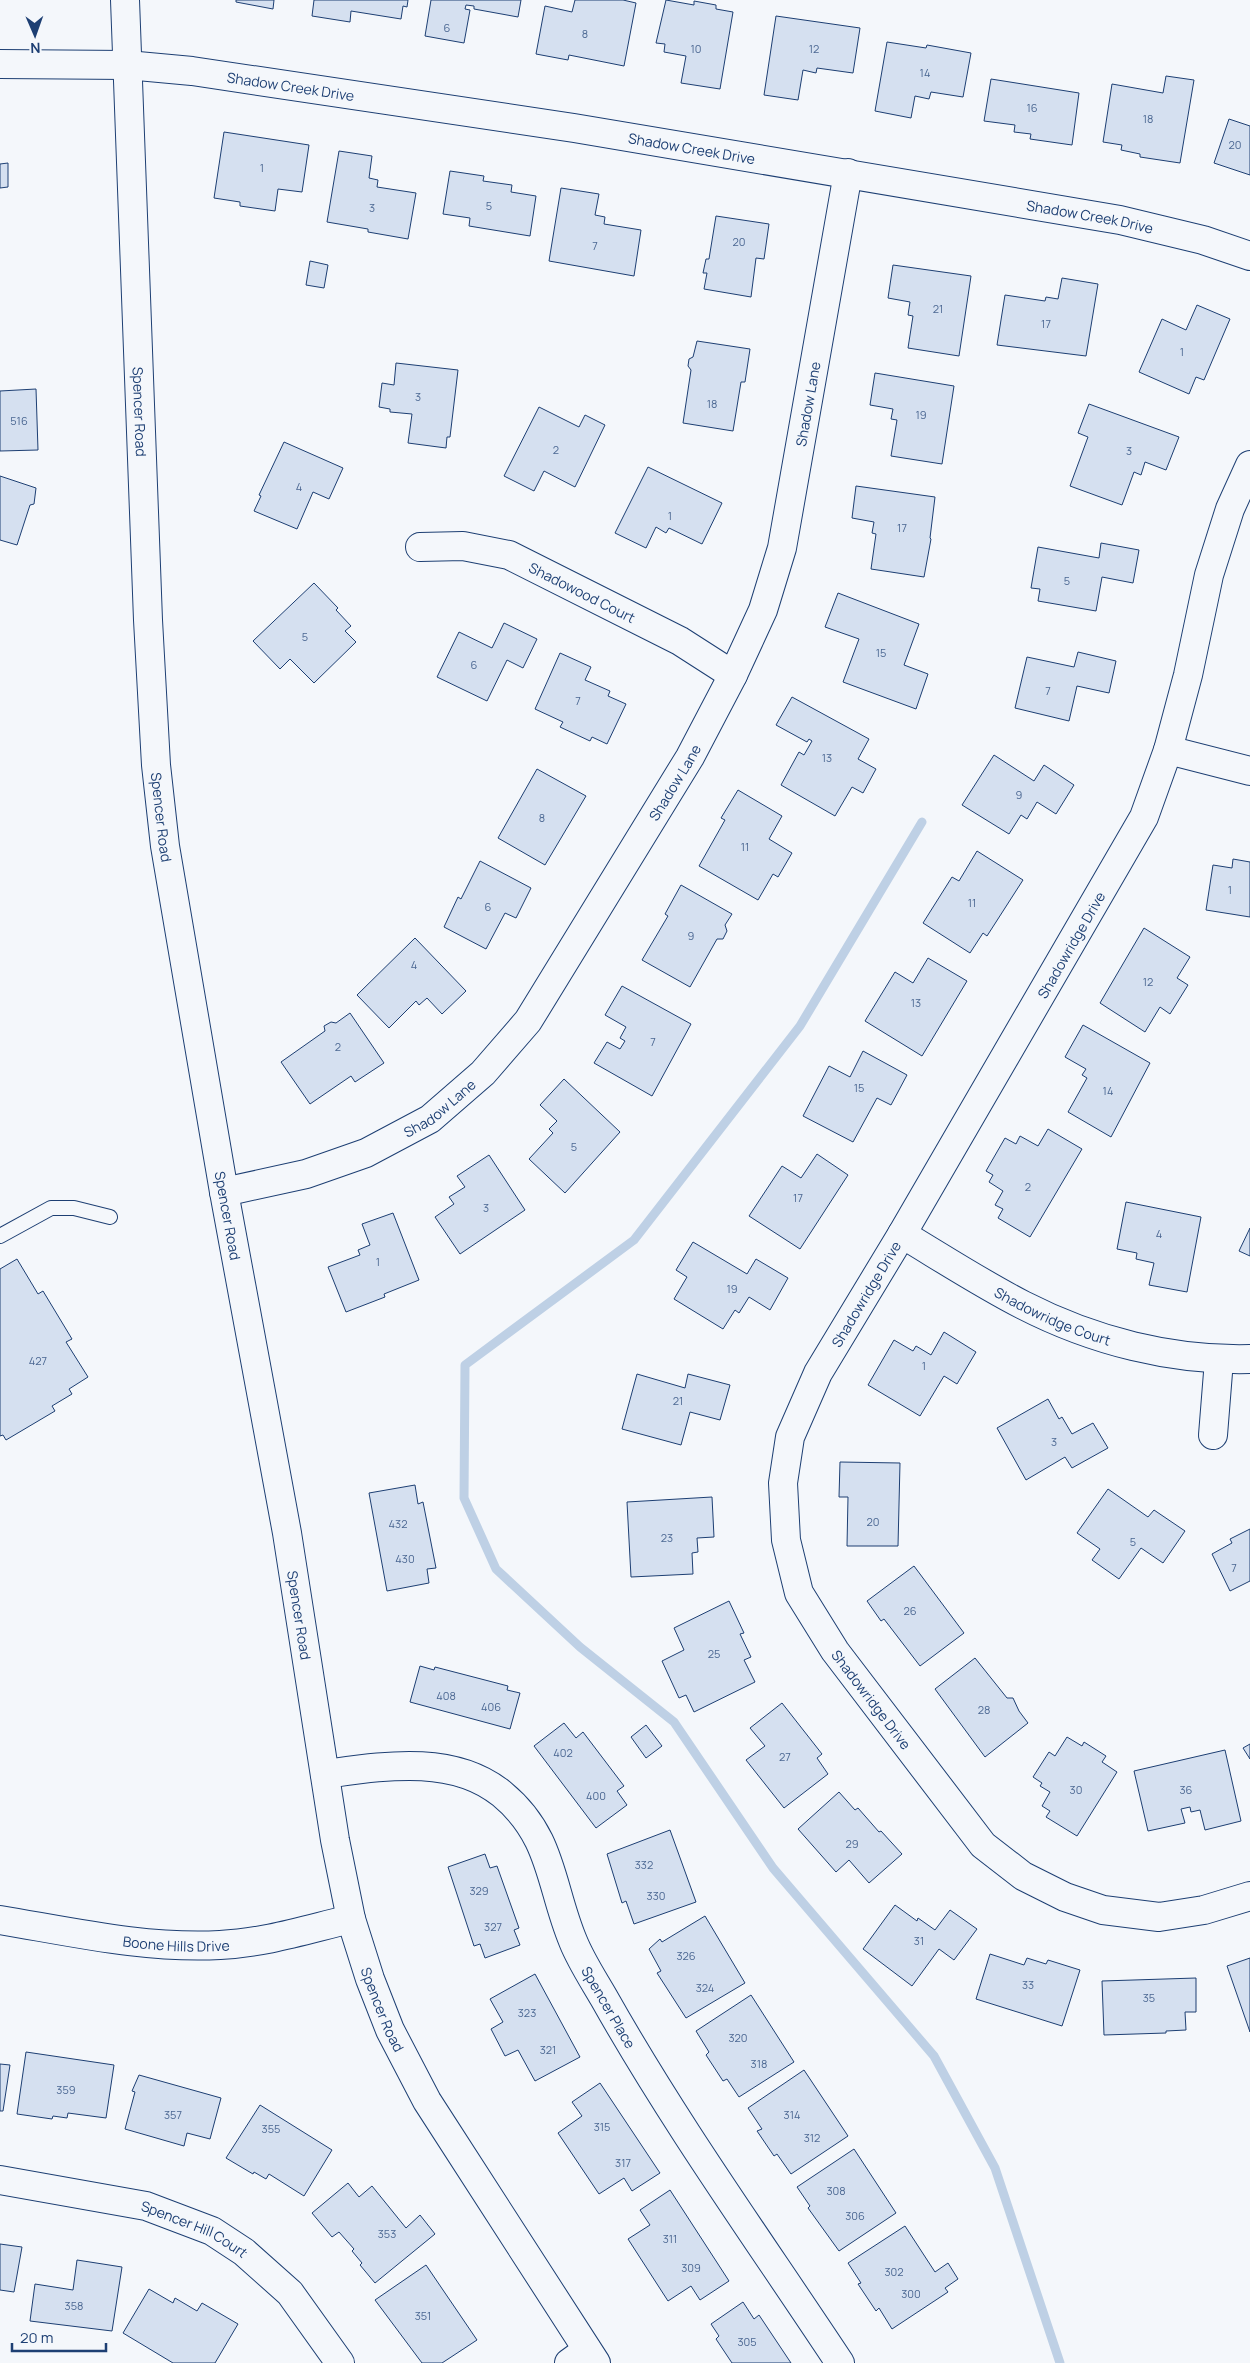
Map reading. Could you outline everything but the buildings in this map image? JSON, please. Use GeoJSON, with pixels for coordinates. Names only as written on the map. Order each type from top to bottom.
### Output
{"type":"FeatureCollection","features":[{"type":"Feature","properties":{"kind":"street","name":"Spencer Road"},"geometry":{"type":"LineString","coordinates":[[125,0],[148,620],[156,765],[175,910],[224,1192],[287,1532],[335,1840],[351,1919],[370,1979],[390,2030],[427,2100],[584,2359]]}},
{"type":"Feature","properties":{"kind":"street","name":"Shadow Creek Drive"},"geometry":{"type":"LineString","coordinates":[[0,64],[127,65],[192,71],[564,127],[1120,220],[1203,240],[1250,256]]}},
{"type":"Feature","properties":{"kind":"street","name":"Shadow Lane"},"geometry":{"type":"LineString","coordinates":[[224,1192],[306,1174],[366,1153],[430,1119],[483,1073],[528,1021],[690,756],[733,675],[763,610],[782,548],[848,174]]}},
{"type":"Feature","properties":{"kind":"street","name":"Shadowridge Drive"},"geometry":{"type":"LineString","coordinates":[[1250,465],[1230,509],[1209,575],[1188,675],[1168,750],[1144,817],[902,1234],[818,1373],[790,1437],[783,1483],[786,1540],[799,1593],[835,1651],[983,1845],[1022,1876],[1065,1897],[1103,1910],[1159,1917],[1204,1910],[1250,1896]]}},
{"type":"Feature","properties":{"kind":"street","name":"Shadowood Court"},"geometry":{"type":"LineString","coordinates":[[420,547],[463,546],[509,555],[680,641],[733,675]]}},
{"type":"Feature","properties":{"kind":"street"},"geometry":{"type":"LineString","coordinates":[[1168,750],[1250,771]]}},
{"type":"Feature","properties":{"kind":"street","name":"Shadowridge Court"},"geometry":{"type":"LineString","coordinates":[[902,1234],[1024,1305],[1091,1334],[1151,1351],[1219,1360],[1250,1359]]}},
{"type":"Feature","properties":{"kind":"street"},"geometry":{"type":"LineString","coordinates":[[1213,1436],[1219,1360]]}},
{"type":"Feature","properties":{"kind":"street","name":"Spencer Place"},"geometry":{"type":"LineString","coordinates":[[325,1774],[390,1766],[433,1767],[483,1782],[502,1794],[526,1817],[543,1846],[559,1904],[574,1944],[642,2064],[840,2363]]}},
{"type":"Feature","properties":{"kind":"street","name":"Boone Hills Drive"},"geometry":{"type":"LineString","coordinates":[[0,1920],[119,1940],[220,1945],[265,1940],[351,1919]]}},
{"type":"Feature","properties":{"kind":"street","name":"Spencer Hill Court"},"geometry":{"type":"LineString","coordinates":[[0,2180],[146,2206],[212,2231],[244,2252],[290,2293],[340,2363]]}},
{"type":"Feature","properties":{"kind":"lane"},"geometry":{"type":"LineString","coordinates":[[0,1236],[51,1208],[74,1208],[110,1217]]}},
{"type":"Feature","properties":{"kind":"waterway"},"geometry":{"type":"LineString","coordinates":[[922,822],[800,1026],[634,1240],[465,1365],[464,1498],[496,1569],[580,1647],[674,1722],[773,1868],[934,2056],[995,2168],[1060,2363]]}}]}
